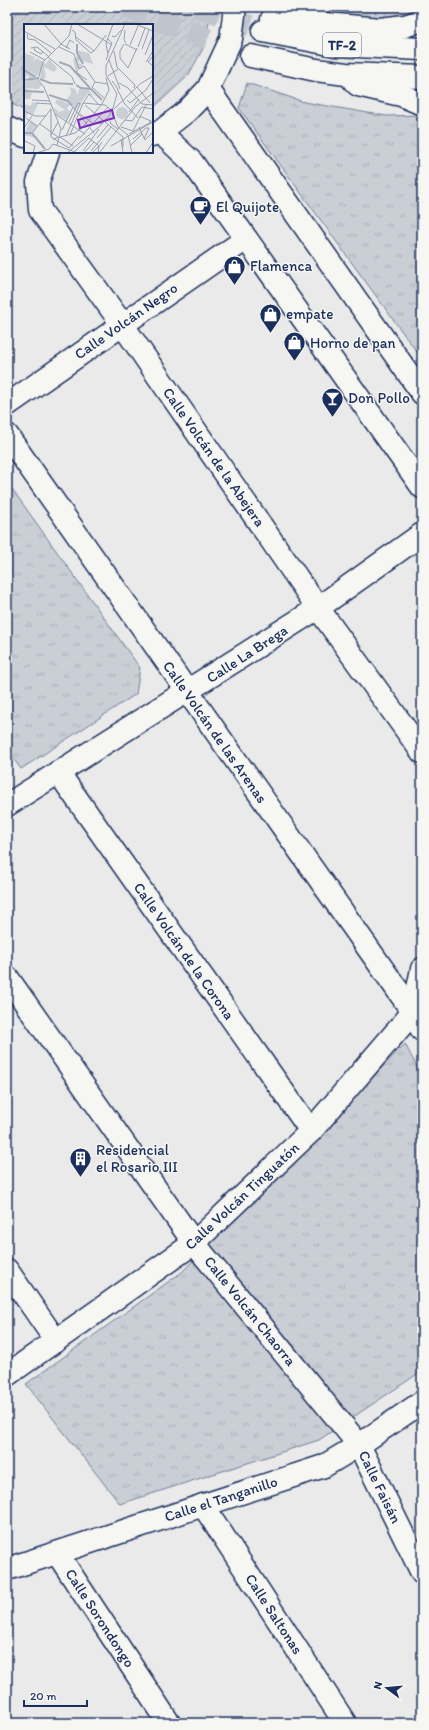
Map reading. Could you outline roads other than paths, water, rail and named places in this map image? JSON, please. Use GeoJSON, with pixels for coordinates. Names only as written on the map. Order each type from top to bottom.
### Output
{"type":"FeatureCollection","features":[{"type":"Feature","properties":{"kind":"main road"},"geometry":{"type":"LineString","coordinates":[[235,7],[231,39],[208,89],[187,112],[156,134],[192,162],[422,487]]}},
{"type":"Feature","properties":{"kind":"main road","name":"TF-2"},"geometry":{"type":"LineString","coordinates":[[422,20],[405,26],[380,29],[268,25],[335,45],[422,49]]}},
{"type":"Feature","properties":{"kind":"main road","name":"TF-2"},"geometry":{"type":"LineString","coordinates":[[251,56],[316,70],[346,74],[422,76]]}},
{"type":"Feature","properties":{"kind":"main road"},"geometry":{"type":"LineString","coordinates":[[346,74],[358,85],[412,95],[422,104]]}},
{"type":"Feature","properties":{"kind":"main road"},"geometry":{"type":"LineString","coordinates":[[208,89],[422,393]]}},
{"type":"Feature","properties":{"kind":"main road"},"geometry":{"type":"LineString","coordinates":[[7,128],[24,136]]}},
{"type":"Feature","properties":{"kind":"main road","name":"Calle Volcán de la Abejera"},"geometry":{"type":"LineString","coordinates":[[48,153],[38,182],[40,210],[122,324],[318,608],[422,752]]}},
{"type":"Feature","properties":{"kind":"main road","name":"Calle Volcán Negro"},"geometry":{"type":"LineString","coordinates":[[7,405],[246,239]]}},
{"type":"Feature","properties":{"kind":"main road","name":"Calle Volcán de las Arenas"},"geometry":{"type":"LineString","coordinates":[[7,435],[418,1021]]}},
{"type":"Feature","properties":{"kind":"main road","name":"Calle La Brega"},"geometry":{"type":"LineString","coordinates":[[7,805],[318,608],[422,534]]}},
{"type":"Feature","properties":{"kind":"main road","name":"Calle Volcán de la Corona"},"geometry":{"type":"LineString","coordinates":[[58,772],[311,1131]]}},
{"type":"Feature","properties":{"kind":"main road","name":"Calle Volcán Tinguatón"},"geometry":{"type":"LineString","coordinates":[[7,1375],[194,1243],[311,1131],[418,1021],[422,969]]}},
{"type":"Feature","properties":{"kind":"main road","name":"Calle Volcán Chaorra"},"geometry":{"type":"LineString","coordinates":[[7,977],[194,1243],[359,1445]]}},
{"type":"Feature","properties":{"kind":"main road"},"geometry":{"type":"LineString","coordinates":[[7,1270],[56,1341]]}},
{"type":"Feature","properties":{"kind":"main road","name":"Calle el Tanganillo"},"geometry":{"type":"LineString","coordinates":[[7,1569],[324,1466],[359,1445],[422,1402]]}},
{"type":"Feature","properties":{"kind":"main road","name":"Calle Faisán"},"geometry":{"type":"LineString","coordinates":[[359,1445],[422,1573]]}},
{"type":"Feature","properties":{"kind":"main road","name":"Calle Saltonas"},"geometry":{"type":"LineString","coordinates":[[203,1505],[345,1723]]}},
{"type":"Feature","properties":{"kind":"main road","name":"Calle Sorondongo"},"geometry":{"type":"LineString","coordinates":[[57,1553],[169,1723]]}},
{"type":"Feature","properties":{"kind":"tunnel"},"geometry":{"type":"LineString","coordinates":[[126,7],[251,56]]}},
{"type":"Feature","properties":{"kind":"tunnel"},"geometry":{"type":"LineString","coordinates":[[199,7],[263,31]]}},
{"type":"Feature","properties":{"kind":"place","name":"El Quijote"},"geometry":{"type":"Point","coordinates":[201,226]}},
{"type":"Feature","properties":{"kind":"place","name":"Flamenca"},"geometry":{"type":"Point","coordinates":[235,286]}},
{"type":"Feature","properties":{"kind":"place","name":"empate"},"geometry":{"type":"Point","coordinates":[270,334]}},
{"type":"Feature","properties":{"kind":"place","name":"Horno de pan"},"geometry":{"type":"Point","coordinates":[294,362]}},
{"type":"Feature","properties":{"kind":"place","name":"Don Pollo"},"geometry":{"type":"Point","coordinates":[332,418]}},
{"type":"Feature","properties":{"kind":"place","name":"Residencial el Rosario III"},"geometry":{"type":"Point","coordinates":[81,1178]}}]}
